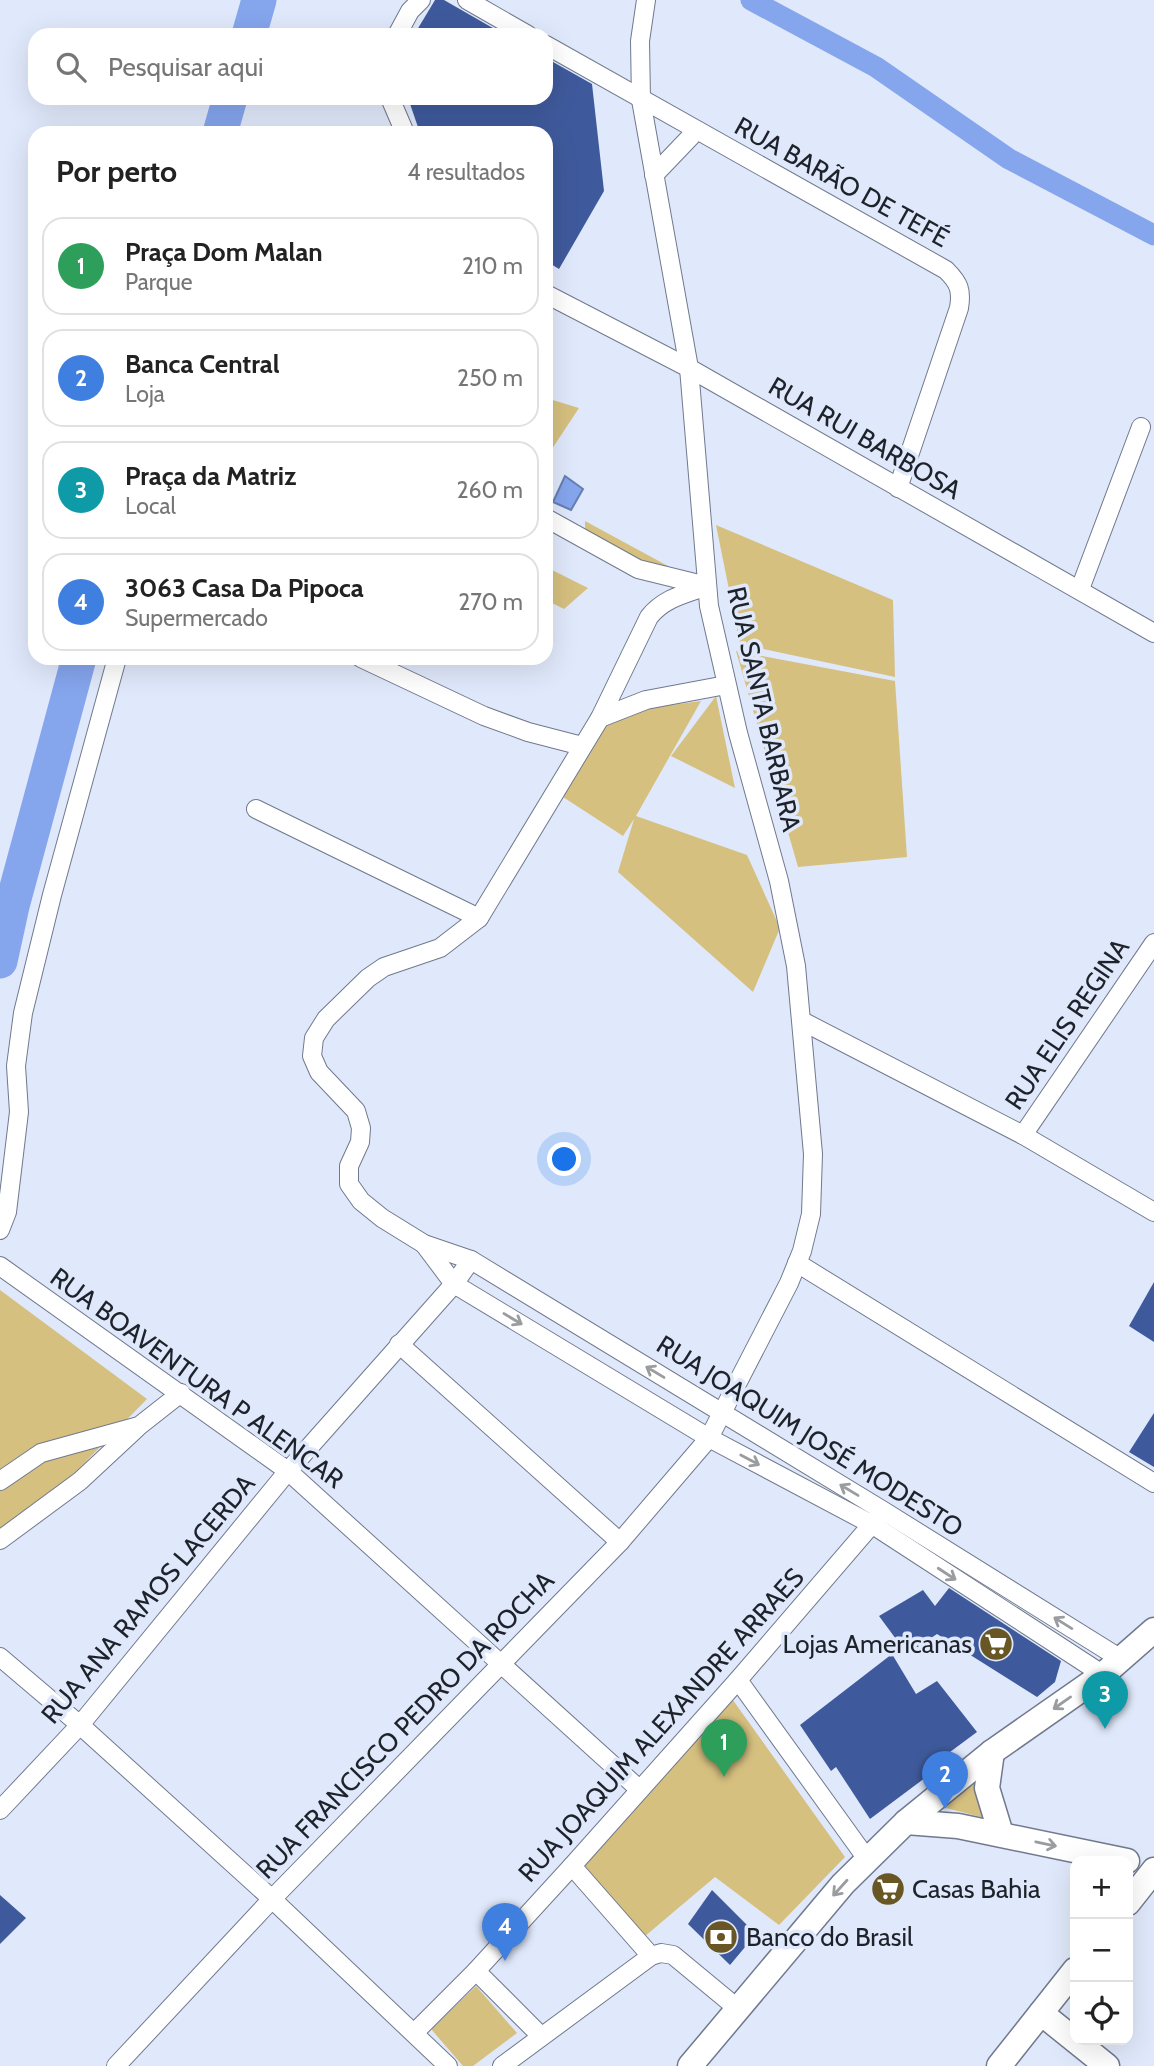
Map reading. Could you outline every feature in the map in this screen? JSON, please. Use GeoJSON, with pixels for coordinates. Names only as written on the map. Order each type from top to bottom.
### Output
{"type":"FeatureCollection","features":[{"type":"Feature","properties":{"kind":"main road"},"geometry":{"type":"LineString","coordinates":[[690,2066],[867,1858],[906,1822],[992,1752],[1112,1667],[1154,1630]]}},
{"type":"Feature","properties":{"kind":"main road"},"geometry":{"type":"LineString","coordinates":[[992,1752],[987,1788],[1001,1834]]}},
{"type":"Feature","properties":{"kind":"main road"},"geometry":{"type":"LineString","coordinates":[[906,1822],[958,1826],[1104,1856]]}},
{"type":"Feature","properties":{"kind":"main road"},"geometry":{"type":"LineString","coordinates":[[1133,1863],[1154,1869],[1133,1896]]}},
{"type":"Feature","properties":{"kind":"main road"},"geometry":{"type":"LineString","coordinates":[[999,2066],[1070,1976]]}},
{"type":"Feature","properties":{"kind":"main road"},"geometry":{"type":"LineString","coordinates":[[1041,2013],[1107,2066]]}},
{"type":"Feature","properties":{"kind":"street"},"geometry":{"type":"LineString","coordinates":[[401,28],[410,11],[421,0]]}},
{"type":"Feature","properties":{"kind":"street"},"geometry":{"type":"LineString","coordinates":[[467,0],[516,28]]}},
{"type":"Feature","properties":{"kind":"street","name":"RUA SANTA BARBARA"},"geometry":{"type":"LineString","coordinates":[[646,0],[640,41],[641,100],[689,368],[707,586],[726,685],[779,881],[796,966],[813,1166],[811,1214],[797,1263],[723,1413]]}},
{"type":"Feature","properties":{"kind":"street","name":"RUA BARÃO DE TEFÉ"},"geometry":{"type":"LineString","coordinates":[[553,49],[946,271],[957,281],[962,292],[959,307],[898,488]]}},
{"type":"Feature","properties":{"kind":"street"},"geometry":{"type":"LineString","coordinates":[[393,105],[402,126]]}},
{"type":"Feature","properties":{"kind":"street"},"geometry":{"type":"LineString","coordinates":[[654,176],[696,131]]}},
{"type":"Feature","properties":{"kind":"street","name":"RUA RUI BARBOSA"},"geometry":{"type":"LineString","coordinates":[[553,298],[689,368],[1154,633]]}},
{"type":"Feature","properties":{"kind":"street"},"geometry":{"type":"LineString","coordinates":[[1080,589],[1141,427]]}},
{"type":"Feature","properties":{"kind":"street"},"geometry":{"type":"LineString","coordinates":[[553,522],[638,569],[707,586]]}},
{"type":"Feature","properties":{"kind":"street"},"geometry":{"type":"LineString","coordinates":[[454,1284],[424,1244],[382,1218],[361,1201],[349,1184],[349,1166],[360,1142],[361,1128],[356,1111],[319,1072],[312,1056],[314,1038],[326,1019],[368,978],[384,967],[440,948],[479,918],[600,718],[642,631],[657,607],[669,599],[707,586]]}},
{"type":"Feature","properties":{"kind":"street"},"geometry":{"type":"LineString","coordinates":[[0,1230],[7,1212],[19,1112],[16,1066],[23,1013],[52,895],[115,665]]}},
{"type":"Feature","properties":{"kind":"street"},"geometry":{"type":"LineString","coordinates":[[376,665],[484,716],[528,732],[582,746]]}},
{"type":"Feature","properties":{"kind":"street"},"geometry":{"type":"LineString","coordinates":[[600,718],[646,700],[726,685]]}},
{"type":"Feature","properties":{"kind":"street"},"geometry":{"type":"LineString","coordinates":[[256,809],[479,918]]}},
{"type":"Feature","properties":{"kind":"street","name":"RUA ELIS REGINA"},"geometry":{"type":"LineString","coordinates":[[1023,1135],[1154,943]]}},
{"type":"Feature","properties":{"kind":"street"},"geometry":{"type":"LineString","coordinates":[[802,1021],[1023,1135],[1154,1212]]}},
{"type":"Feature","properties":{"kind":"street","name":"RUA JOAQUIM JOSÉ MODESTO"},"geometry":{"type":"LineString","coordinates":[[424,1244],[471,1260],[723,1413],[878,1518],[1112,1667]]}},
{"type":"Feature","properties":{"kind":"street","name":"RUA ANA RAMOS LACERDA"},"geometry":{"type":"LineString","coordinates":[[0,1810],[80,1726],[288,1471],[454,1284],[471,1260]]}},
{"type":"Feature","properties":{"kind":"street"},"geometry":{"type":"LineString","coordinates":[[797,1263],[1154,1483]]}},
{"type":"Feature","properties":{"kind":"street","name":"RUA BOAVENTURA P ALENCAR"},"geometry":{"type":"LineString","coordinates":[[0,1266],[288,1471],[639,1789]]}},
{"type":"Feature","properties":{"kind":"street","name":"RUA JOAQUIM JOSÉ MODESTO"},"geometry":{"type":"LineString","coordinates":[[454,1284],[709,1438],[878,1518]]}},
{"type":"Feature","properties":{"kind":"street"},"geometry":{"type":"LineString","coordinates":[[536,1333],[551,1308]]}},
{"type":"Feature","properties":{"kind":"street"},"geometry":{"type":"LineString","coordinates":[[399,1344],[620,1542]]}},
{"type":"Feature","properties":{"kind":"street"},"geometry":{"type":"LineString","coordinates":[[0,1540],[80,1481],[139,1426],[181,1393]]}},
{"type":"Feature","properties":{"kind":"street","name":"RUA FRANCISCO PEDRO DA ROCHA"},"geometry":{"type":"LineString","coordinates":[[116,2066],[272,1899],[620,1542],[709,1438],[723,1413]]}},
{"type":"Feature","properties":{"kind":"street"},"geometry":{"type":"LineString","coordinates":[[0,1481],[41,1453],[139,1426]]}},
{"type":"Feature","properties":{"kind":"street","name":"RUA JOAQUIM ALEXANDRE ARRAES"},"geometry":{"type":"LineString","coordinates":[[415,2032],[572,1866],[738,1681],[878,1518]]}},
{"type":"Feature","properties":{"kind":"street"},"geometry":{"type":"LineString","coordinates":[[0,1657],[272,1899],[449,2066]]}},
{"type":"Feature","properties":{"kind":"street"},"geometry":{"type":"LineString","coordinates":[[738,1681],[867,1858]]}},
{"type":"Feature","properties":{"kind":"street"},"geometry":{"type":"LineString","coordinates":[[572,1866],[651,1956]]}},
{"type":"Feature","properties":{"kind":"street"},"geometry":{"type":"LineString","coordinates":[[502,2066],[651,1956],[667,1952],[737,2008]]}},
{"type":"Feature","properties":{"kind":"street"},"geometry":{"type":"LineString","coordinates":[[476,1970],[541,2036]]}},
{"type":"Feature","properties":{"kind":"shaded area"},"geometry":{"type":"Polygon","coordinates":[[[553,400],[579,408],[553,447],[553,400]]]}},
{"type":"Feature","properties":{"kind":"shaded area"},"geometry":{"type":"Polygon","coordinates":[[[585,521],[668,566],[657,571],[585,531],[585,521]]]}},
{"type":"Feature","properties":{"kind":"shaded area"},"geometry":{"type":"Polygon","coordinates":[[[716,525],[893,600],[895,677],[740,644],[716,525]]]}},
{"type":"Feature","properties":{"kind":"shaded area"},"geometry":{"type":"Polygon","coordinates":[[[553,570],[588,588],[564,609],[553,604],[553,570]]]}},
{"type":"Feature","properties":{"kind":"shaded area"},"geometry":{"type":"Polygon","coordinates":[[[736,651],[895,681],[907,857],[798,867],[736,651]]]}},
{"type":"Feature","properties":{"kind":"shaded area"},"geometry":{"type":"Polygon","coordinates":[[[716,696],[735,788],[671,756],[716,696]]]}},
{"type":"Feature","properties":{"kind":"shaded area"},"geometry":{"type":"Polygon","coordinates":[[[701,701],[636,816],[747,855],[780,928],[753,992],[618,872],[634,819],[623,836],[563,797],[606,725],[641,709],[701,701]]]}},
{"type":"Feature","properties":{"kind":"shaded area"},"geometry":{"type":"Polygon","coordinates":[[[0,1290],[147,1399],[0,1549],[0,1290]]]}},
{"type":"Feature","properties":{"kind":"shaded area"},"geometry":{"type":"Polygon","coordinates":[[[730,1696],[845,1857],[779,1925],[715,1877],[644,1937],[583,1864],[730,1696]]]}},
{"type":"Feature","properties":{"kind":"shaded area"},"geometry":{"type":"Polygon","coordinates":[[[974,1779],[985,1818],[942,1807],[974,1779]]]}},
{"type":"Feature","properties":{"kind":"shaded area"},"geometry":{"type":"Polygon","coordinates":[[[476,1986],[517,2033],[473,2066],[463,2066],[431,2029],[476,1986]]]}},
{"type":"Feature","properties":{"kind":"water"},"geometry":{"type":"Polygon","coordinates":[[[565,476],[583,489],[571,510],[553,502],[565,476]]]}},
{"type":"Feature","properties":{"kind":"building"},"geometry":{"type":"Polygon","coordinates":[[[435,0],[444,0],[493,28],[418,28],[435,0]]]}},
{"type":"Feature","properties":{"kind":"building"},"geometry":{"type":"Polygon","coordinates":[[[553,62],[592,84],[604,191],[559,269],[553,265],[553,126],[418,126],[410,105],[553,105],[553,62]]]}},
{"type":"Feature","properties":{"kind":"building"},"geometry":{"type":"Polygon","coordinates":[[[1154,1282],[1154,1342],[1129,1326],[1154,1282]]]}},
{"type":"Feature","properties":{"kind":"building"},"geometry":{"type":"Polygon","coordinates":[[[1154,1413],[1154,1467],[1129,1452],[1154,1413]]]}},
{"type":"Feature","properties":{"kind":"building","name":"Lojas Americanas"},"geometry":{"type":"Polygon","coordinates":[[[949,1588],[1061,1661],[1055,1682],[1037,1697],[937,1634],[907,1654],[879,1616],[923,1590],[935,1606],[949,1588]]]}},
{"type":"Feature","properties":{"kind":"building"},"geometry":{"type":"Polygon","coordinates":[[[892,1654],[916,1694],[937,1681],[977,1732],[950,1752],[953,1757],[870,1819],[836,1767],[831,1771],[800,1725],[892,1654]]]}},
{"type":"Feature","properties":{"kind":"building"},"geometry":{"type":"Polygon","coordinates":[[[712,1890],[756,1934],[730,1965],[688,1924],[712,1890]]]}},
{"type":"Feature","properties":{"kind":"building"},"geometry":{"type":"Polygon","coordinates":[[[0,1895],[26,1918],[0,1944],[0,1895]]]}},
{"type":"Feature","properties":{"kind":"waterway"},"geometry":{"type":"LineString","coordinates":[[251,28],[259,0]]}},
{"type":"Feature","properties":{"kind":"waterway"},"geometry":{"type":"LineString","coordinates":[[751,0],[876,67],[1009,159],[1154,235]]}},
{"type":"Feature","properties":{"kind":"waterway"},"geometry":{"type":"LineString","coordinates":[[222,126],[228,105]]}},
{"type":"Feature","properties":{"kind":"waterway"},"geometry":{"type":"LineString","coordinates":[[0,961],[12,906],[77,665]]}},
{"type":"Feature","properties":{"kind":"place","name":"Lojas Americanas"},"geometry":{"type":"Point","coordinates":[996,1644]}},
{"type":"Feature","properties":{"kind":"place","name":"Praça da Matriz"},"geometry":{"type":"Point","coordinates":[1105,1729]}},
{"type":"Feature","properties":{"kind":"place","name":"Praça Dom Malan"},"geometry":{"type":"Point","coordinates":[724,1777]}},
{"type":"Feature","properties":{"kind":"place","name":"Banca Central"},"geometry":{"type":"Point","coordinates":[945,1809]}},
{"type":"Feature","properties":{"kind":"place","name":"Casas Bahia"},"geometry":{"type":"Point","coordinates":[888,1889]}},
{"type":"Feature","properties":{"kind":"place","name":"Banco do Brasil"},"geometry":{"type":"Point","coordinates":[721,1937]}},
{"type":"Feature","properties":{"kind":"place","name":"3063 Casa Da Pipoca"},"geometry":{"type":"Point","coordinates":[505,1961]}}]}
